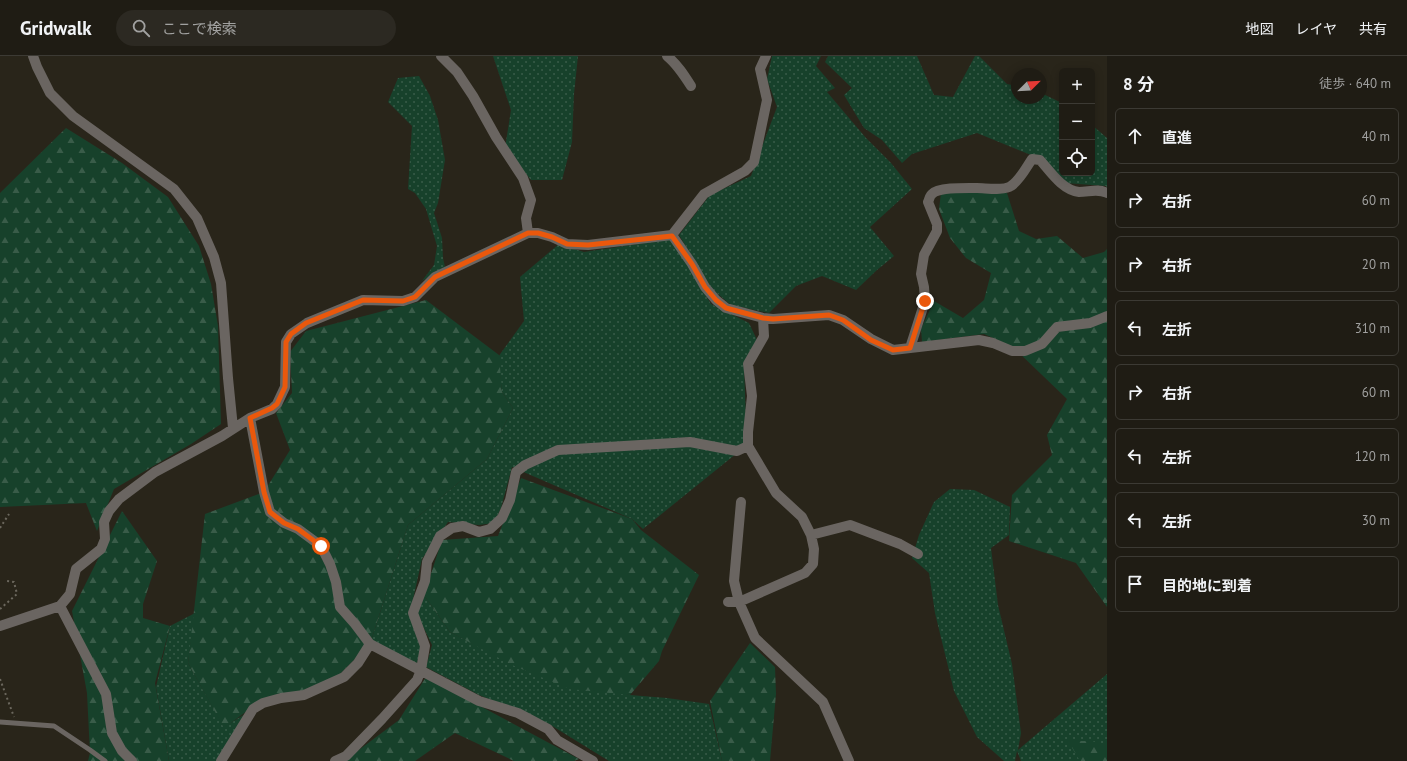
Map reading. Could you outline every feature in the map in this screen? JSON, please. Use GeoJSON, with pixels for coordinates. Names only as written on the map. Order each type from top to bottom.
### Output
{"type":"FeatureCollection","features":[{"type":"Feature","properties":{"kind":"street"},"geometry":{"type":"LineString","coordinates":[[33,56],[50,93],[73,116],[174,189],[197,218],[214,257],[221,283],[233,428]]}},
{"type":"Feature","properties":{"kind":"street"},"geometry":{"type":"LineString","coordinates":[[441,56],[457,72],[496,137],[523,178],[531,200],[526,218],[528,233]]}},
{"type":"Feature","properties":{"kind":"street"},"geometry":{"type":"LineString","coordinates":[[667,56],[676,65],[691,86]]}},
{"type":"Feature","properties":{"kind":"street"},"geometry":{"type":"LineString","coordinates":[[0,626],[60,606],[70,594],[76,569],[101,548],[105,539],[104,522],[109,510],[119,499],[155,472],[277,404],[285,387],[286,342],[291,334],[306,323],[363,300],[403,301],[415,297],[435,277],[528,233],[538,233],[552,237],[567,244],[588,245],[672,236],[704,194],[745,171],[754,162],[767,100],[760,69],[766,56]]}},
{"type":"Feature","properties":{"kind":"street"},"geometry":{"type":"LineString","coordinates":[[910,348],[925,301],[921,274],[924,255],[937,232],[937,224],[928,202],[931,194],[938,190],[948,189],[993,189],[1010,187],[1032,159],[1040,160],[1065,188],[1078,192],[1101,190],[1107,193]]}},
{"type":"Feature","properties":{"kind":"street"},"geometry":{"type":"LineString","coordinates":[[672,236],[692,264],[705,287],[716,300],[726,308],[763,318],[773,319],[829,315],[843,320],[871,340],[893,350],[979,340],[994,343],[1012,351],[1025,351],[1042,344],[1057,327],[1090,323],[1107,316]]}},
{"type":"Feature","properties":{"kind":"street"},"geometry":{"type":"LineString","coordinates":[[728,602],[738,602],[805,573],[813,564],[814,549],[811,535],[802,517],[776,493],[748,446],[752,396],[748,364],[764,336],[763,318]]}},
{"type":"Feature","properties":{"kind":"street"},"geometry":{"type":"LineString","coordinates":[[250,418],[264,492],[270,512],[284,523],[298,529],[321,546],[334,576],[340,607],[370,644],[479,701],[518,713],[548,729],[557,740],[593,761]]}},
{"type":"Feature","properties":{"kind":"street"},"geometry":{"type":"LineString","coordinates":[[335,761],[346,756],[417,680],[421,670],[425,646],[413,613],[425,581],[427,562],[440,536],[452,528],[463,526],[479,532],[490,529],[502,518],[510,500],[516,472],[525,465],[558,450],[690,442],[737,451],[748,446]]}},
{"type":"Feature","properties":{"kind":"street"},"geometry":{"type":"LineString","coordinates":[[741,502],[734,581],[738,602],[754,638],[823,702],[849,761]]}},
{"type":"Feature","properties":{"kind":"street"},"geometry":{"type":"LineString","coordinates":[[811,535],[850,525],[900,544],[918,554]]}},
{"type":"Feature","properties":{"kind":"street"},"geometry":{"type":"LineString","coordinates":[[60,606],[106,694],[112,733],[122,752],[132,761]]}},
{"type":"Feature","properties":{"kind":"street"},"geometry":{"type":"LineString","coordinates":[[221,761],[253,709],[263,703],[281,698],[304,695],[344,677],[358,663],[370,644]]}},
{"type":"Feature","properties":{"kind":"lane"},"geometry":{"type":"LineString","coordinates":[[0,722],[54,726],[105,761]]}},
{"type":"Feature","properties":{"kind":"path"},"geometry":{"type":"LineString","coordinates":[[0,528],[9,514]]}},
{"type":"Feature","properties":{"kind":"path"},"geometry":{"type":"LineString","coordinates":[[0,609],[17,594],[14,582],[7,581]]}},
{"type":"Feature","properties":{"kind":"path"},"geometry":{"type":"LineString","coordinates":[[0,679],[17,723]]}},
{"type":"Feature","properties":{"kind":"green space"},"geometry":{"type":"Polygon","coordinates":[[[493,56],[578,56],[574,94],[572,142],[562,180],[531,180],[505,148],[511,110],[493,56]]]}},
{"type":"Feature","properties":{"kind":"green space"},"geometry":{"type":"Polygon","coordinates":[[[772,56],[821,56],[816,66],[835,88],[827,92],[866,138],[891,163],[912,189],[870,227],[894,256],[856,290],[822,276],[796,286],[769,313],[731,305],[712,289],[679,235],[710,195],[751,176],[777,107],[767,79],[772,56]]]}},
{"type":"Feature","properties":{"kind":"green space"},"geometry":{"type":"Polygon","coordinates":[[[828,56],[917,56],[934,95],[953,97],[975,56],[979,56],[1007,84],[1011,85],[1011,104],[1047,104],[1047,96],[1059,102],[1059,176],[1095,176],[1095,128],[1107,138],[1107,188],[1106,186],[1065,183],[1031,155],[977,133],[912,154],[902,163],[882,140],[864,128],[844,95],[852,88],[825,62],[828,56]]]}},
{"type":"Feature","properties":{"kind":"green space"},"geometry":{"type":"Polygon","coordinates":[[[419,76],[430,96],[438,120],[445,160],[438,203],[434,213],[442,238],[445,267],[422,281],[434,265],[437,246],[426,209],[415,193],[408,189],[412,126],[388,102],[398,78],[419,76]]]}},
{"type":"Feature","properties":{"kind":"green space"},"geometry":{"type":"Polygon","coordinates":[[[66,128],[122,163],[168,197],[199,246],[211,284],[218,326],[221,424],[191,444],[114,489],[97,531],[86,503],[0,507],[0,193],[66,128]]]}},
{"type":"Feature","properties":{"kind":"green space"},"geometry":{"type":"Polygon","coordinates":[[[941,193],[1007,193],[1019,231],[1036,239],[1057,236],[1083,258],[1104,252],[1107,249],[1107,607],[1076,563],[1009,541],[1012,495],[1052,455],[1047,435],[1067,399],[1013,347],[984,334],[922,342],[921,329],[934,301],[963,318],[984,300],[991,273],[966,258],[950,238],[939,209],[941,193]]]}},
{"type":"Feature","properties":{"kind":"green space"},"geometry":{"type":"Polygon","coordinates":[[[672,239],[711,304],[749,323],[757,340],[744,368],[747,445],[643,529],[632,519],[512,467],[501,508],[494,523],[479,525],[448,522],[422,559],[410,613],[422,646],[417,663],[370,644],[408,525],[487,459],[513,408],[502,392],[498,357],[524,321],[520,277],[559,244],[584,252],[672,239]]]}},
{"type":"Feature","properties":{"kind":"green space"},"geometry":{"type":"Polygon","coordinates":[[[426,300],[499,355],[502,392],[513,408],[487,459],[408,525],[370,644],[330,684],[251,708],[224,728],[188,663],[205,514],[264,492],[290,450],[276,413],[292,393],[290,352],[306,331],[426,300]]]}},
{"type":"Feature","properties":{"kind":"green space"},"geometry":{"type":"Polygon","coordinates":[[[521,478],[632,519],[641,530],[699,575],[662,651],[659,661],[630,695],[570,689],[512,665],[450,632],[424,595],[442,540],[498,536],[521,478]]]}},
{"type":"Feature","properties":{"kind":"green space"},"geometry":{"type":"Polygon","coordinates":[[[950,489],[974,490],[1010,507],[1009,535],[991,548],[998,605],[1012,664],[1021,733],[1018,750],[1107,674],[1107,761],[1021,761],[1017,751],[1015,761],[1004,761],[977,737],[954,691],[935,613],[929,573],[912,558],[919,535],[934,502],[950,489]]]}},
{"type":"Feature","properties":{"kind":"green space"},"geometry":{"type":"Polygon","coordinates":[[[122,511],[157,561],[143,604],[143,618],[170,626],[155,683],[169,761],[88,761],[90,753],[87,693],[72,611],[122,511]]]}},
{"type":"Feature","properties":{"kind":"green space"},"geometry":{"type":"Polygon","coordinates":[[[424,595],[450,632],[525,670],[630,695],[667,698],[709,704],[722,761],[609,761],[549,724],[479,695],[426,667],[432,645],[417,614],[424,595]]]}},
{"type":"Feature","properties":{"kind":"green space"},"geometry":{"type":"Polygon","coordinates":[[[195,613],[188,663],[224,727],[253,709],[221,761],[169,761],[156,687],[170,626],[195,613]]]}},
{"type":"Feature","properties":{"kind":"green space"},"geometry":{"type":"Polygon","coordinates":[[[750,643],[775,667],[776,694],[770,761],[722,761],[710,701],[750,643]]]}},
{"type":"Feature","properties":{"kind":"green space"},"geometry":{"type":"Polygon","coordinates":[[[426,677],[579,759],[574,761],[514,761],[455,733],[415,761],[344,761],[399,720],[426,677]]]}},
{"type":"Feature","properties":{"kind":"green space"},"geometry":{"type":"Polygon","coordinates":[[[1068,741],[1090,741],[1107,744],[1107,761],[1080,761],[1068,741]]]}},
{"type":"Feature","properties":{"kind":"route"},"geometry":{"type":"LineString","coordinates":[[321,546],[298,529],[284,523],[270,512],[264,492],[250,418],[261,414],[277,404],[285,387],[286,342],[291,334],[306,323],[363,300],[403,301],[415,297],[424,286],[435,277],[528,233],[538,233],[552,237],[567,244],[588,245],[672,236],[692,264],[705,287],[716,300],[726,308],[753,316],[773,319],[829,315],[843,320],[871,340],[893,350],[910,348],[925,301]]}}]}
